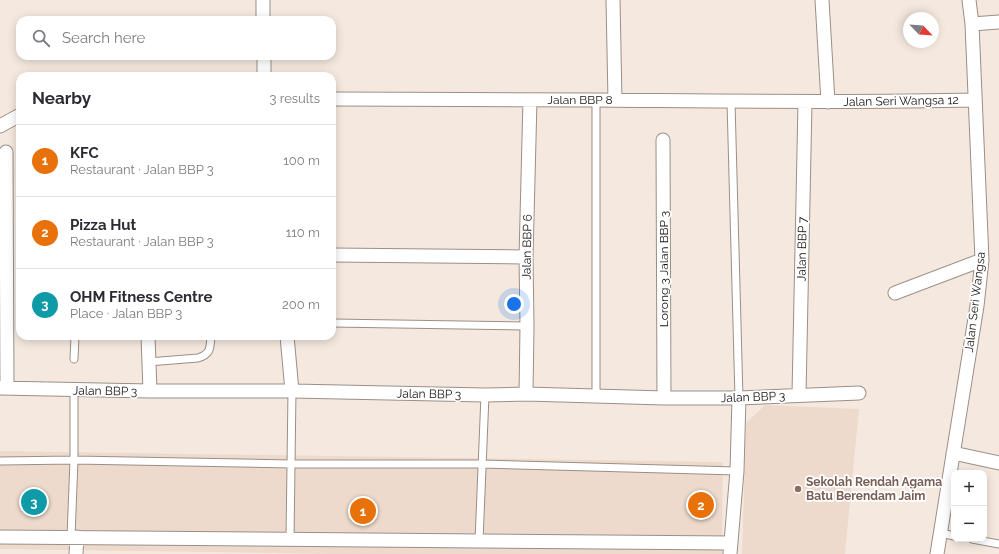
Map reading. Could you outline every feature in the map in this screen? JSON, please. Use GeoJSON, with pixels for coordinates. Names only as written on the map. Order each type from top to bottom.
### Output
{"type":"FeatureCollection","features":[{"type":"Feature","properties":{"kind":"street"},"geometry":{"type":"LineString","coordinates":[[263,0],[263,16]]}},
{"type":"Feature","properties":{"kind":"street"},"geometry":{"type":"LineString","coordinates":[[613,0],[615,100]]}},
{"type":"Feature","properties":{"kind":"street"},"geometry":{"type":"LineString","coordinates":[[822,0],[828,102]]}},
{"type":"Feature","properties":{"kind":"street","name":"Jalan Seri Wangsa"},"geometry":{"type":"LineString","coordinates":[[938,554],[977,306],[982,260],[972,24],[969,0]]}},
{"type":"Feature","properties":{"kind":"street"},"geometry":{"type":"LineString","coordinates":[[972,24],[999,22]]}},
{"type":"Feature","properties":{"kind":"street"},"geometry":{"type":"LineString","coordinates":[[264,60],[264,72]]}},
{"type":"Feature","properties":{"kind":"street","name":"Jalan BBP 8"},"geometry":{"type":"LineString","coordinates":[[336,100],[828,102]]}},
{"type":"Feature","properties":{"kind":"street","name":"Jalan BBP 6"},"geometry":{"type":"LineString","coordinates":[[526,394],[526,257],[530,100]]}},
{"type":"Feature","properties":{"kind":"street","name":"Jalan Seri Wangsa 12"},"geometry":{"type":"LineString","coordinates":[[828,102],[975,100]]}},
{"type":"Feature","properties":{"kind":"street","name":"Jalan BBP 7"},"geometry":{"type":"LineString","coordinates":[[799,396],[805,102]]}},
{"type":"Feature","properties":{"kind":"street"},"geometry":{"type":"LineString","coordinates":[[0,126],[16,118]]}},
{"type":"Feature","properties":{"kind":"street","name":"Lorong 3 Jalan BBP 3"},"geometry":{"type":"LineString","coordinates":[[663,140],[664,398]]}},
{"type":"Feature","properties":{"kind":"street"},"geometry":{"type":"LineString","coordinates":[[3,388],[6,152]]}},
{"type":"Feature","properties":{"kind":"street"},"geometry":{"type":"LineString","coordinates":[[336,255],[526,257]]}},
{"type":"Feature","properties":{"kind":"street"},"geometry":{"type":"LineString","coordinates":[[895,294],[982,260]]}},
{"type":"Feature","properties":{"kind":"street"},"geometry":{"type":"LineString","coordinates":[[148,340],[150,391]]}},
{"type":"Feature","properties":{"kind":"street"},"geometry":{"type":"LineString","coordinates":[[287,340],[292,391]]}},
{"type":"Feature","properties":{"kind":"street","name":"Jalan BBP 3"},"geometry":{"type":"LineString","coordinates":[[3,388],[485,395],[526,394],[664,398],[739,398],[859,393]]}},
{"type":"Feature","properties":{"kind":"street"},"geometry":{"type":"LineString","coordinates":[[0,537],[479,541],[730,549],[737,471],[739,398]]}},
{"type":"Feature","properties":{"kind":"street"},"geometry":{"type":"LineString","coordinates":[[953,453],[999,463]]}},
{"type":"Feature","properties":{"kind":"street"},"geometry":{"type":"LineString","coordinates":[[74,537],[76,554]]}},
{"type":"Feature","properties":{"kind":"lane"},"geometry":{"type":"LineString","coordinates":[[596,100],[596,397]]}},
{"type":"Feature","properties":{"kind":"lane"},"geometry":{"type":"LineString","coordinates":[[731,102],[739,398]]}},
{"type":"Feature","properties":{"kind":"lane"},"geometry":{"type":"LineString","coordinates":[[336,323],[527,326]]}},
{"type":"Feature","properties":{"kind":"lane"},"geometry":{"type":"LineString","coordinates":[[74,359],[75,340]]}},
{"type":"Feature","properties":{"kind":"lane"},"geometry":{"type":"LineString","coordinates":[[148,362],[198,358],[205,356],[209,351],[210,340]]}},
{"type":"Feature","properties":{"kind":"lane"},"geometry":{"type":"LineString","coordinates":[[74,390],[74,537]]}},
{"type":"Feature","properties":{"kind":"lane"},"geometry":{"type":"LineString","coordinates":[[290,539],[292,391]]}},
{"type":"Feature","properties":{"kind":"lane"},"geometry":{"type":"LineString","coordinates":[[479,541],[485,395]]}},
{"type":"Feature","properties":{"kind":"lane"},"geometry":{"type":"LineString","coordinates":[[0,461],[74,460],[291,464],[482,464],[737,471]]}},
{"type":"Feature","properties":{"kind":"lane"},"geometry":{"type":"LineString","coordinates":[[941,533],[951,535]]}},
{"type":"Feature","properties":{"kind":"lane"},"geometry":{"type":"LineString","coordinates":[[987,542],[999,544]]}},
{"type":"Feature","properties":{"kind":"shaded area","name":"Sekolah Rendah Agama Batu Berendam Jaim"},"geometry":{"type":"Polygon","coordinates":[[[765,405],[859,409],[845,554],[742,554],[746,423],[765,405]]]}},
{"type":"Feature","properties":{"kind":"shaded area"},"geometry":{"type":"Polygon","coordinates":[[[0,451],[723,462],[722,554],[332,554],[0,549],[0,451]]]}},
{"type":"Feature","properties":{"kind":"place","name":"Sekolah Rendah Agama Batu Berendam Jaim"},"geometry":{"type":"Point","coordinates":[798,489]}},
{"type":"Feature","properties":{"kind":"place","name":"OHM Fitness Centre"},"geometry":{"type":"Point","coordinates":[34,502]}},
{"type":"Feature","properties":{"kind":"place","name":"Pizza Hut"},"geometry":{"type":"Point","coordinates":[701,505]}},
{"type":"Feature","properties":{"kind":"place","name":"KFC"},"geometry":{"type":"Point","coordinates":[363,511]}}]}
